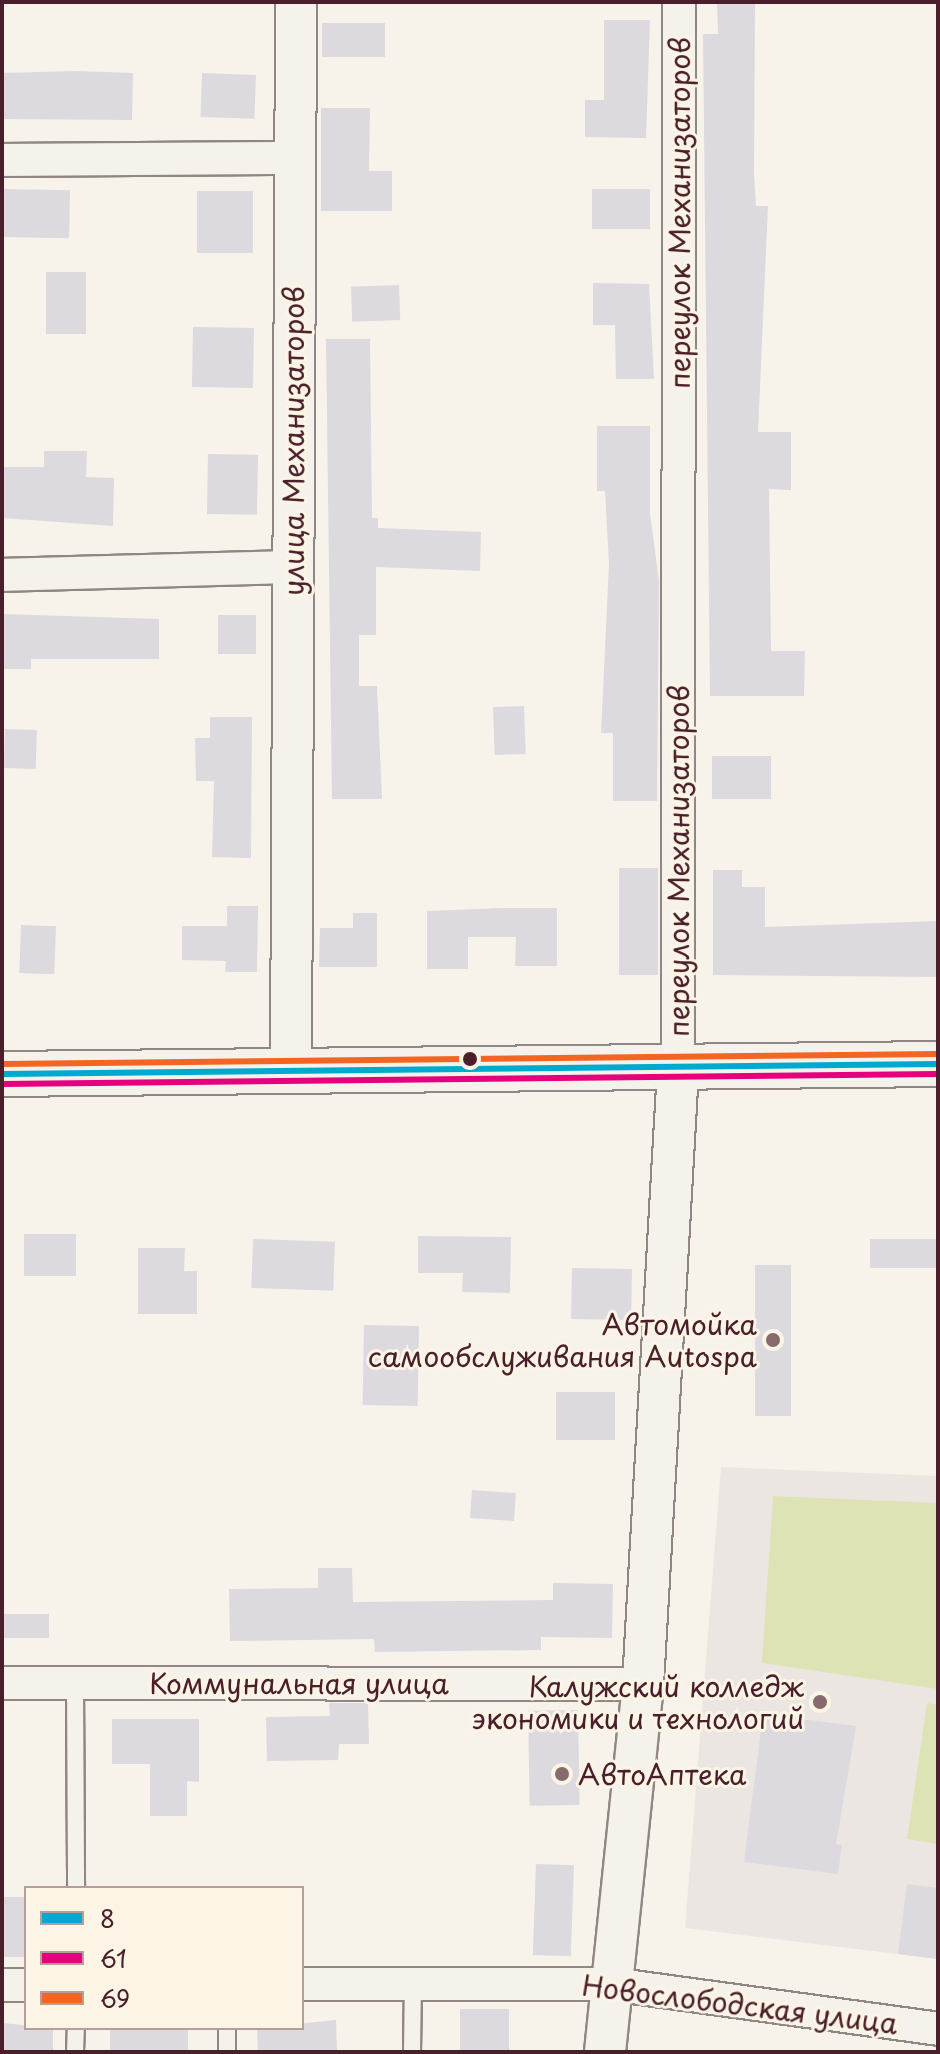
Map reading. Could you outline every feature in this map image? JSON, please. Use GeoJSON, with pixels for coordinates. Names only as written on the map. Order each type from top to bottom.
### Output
{"type":"FeatureCollection","features":[{"type":"Feature","properties":{"kind":"main road"},"geometry":{"type":"LineString","coordinates":[[2,1074],[938,1064]]}},
{"type":"Feature","properties":{"kind":"street","name":"улица Механизаторов"},"geometry":{"type":"LineString","coordinates":[[291,1071],[296,2]]}},
{"type":"Feature","properties":{"kind":"street","name":"переулок Механизаторов"},"geometry":{"type":"LineString","coordinates":[[605,2052],[643,1684],[678,1069],[679,2]]}},
{"type":"Feature","properties":{"kind":"street"},"geometry":{"type":"LineString","coordinates":[[2,160],[293,158]]}},
{"type":"Feature","properties":{"kind":"street"},"geometry":{"type":"LineString","coordinates":[[2,575],[293,567]]}},
{"type":"Feature","properties":{"kind":"street","name":"Коммунальная улица"},"geometry":{"type":"LineString","coordinates":[[2,1683],[643,1684]]}},
{"type":"Feature","properties":{"kind":"street","name":"Новослободская улица"},"geometry":{"type":"LineString","coordinates":[[304,1984],[611,1984],[938,2029]]}},
{"type":"Feature","properties":{"kind":"street"},"geometry":{"type":"LineString","coordinates":[[2,1985],[24,1985]]}},
{"type":"Feature","properties":{"kind":"lane"},"geometry":{"type":"LineString","coordinates":[[75,1683],[76,1886]]}},
{"type":"Feature","properties":{"kind":"lane"},"geometry":{"type":"LineString","coordinates":[[412,2052],[413,1984]]}},
{"type":"Feature","properties":{"kind":"lane"},"geometry":{"type":"LineString","coordinates":[[75,2052],[76,2030]]}},
{"type":"Feature","properties":{"kind":"lane"},"geometry":{"type":"LineString","coordinates":[[227,2030],[227,2052]]}},
{"type":"Feature","properties":{"kind":"shaded area","name":"Калужский колледж экономики и технологий"},"geometry":{"type":"Polygon","coordinates":[[[721,1467],[938,1476],[938,1959],[685,1928],[721,1467]]]}},
{"type":"Feature","properties":{"kind":"green space"},"geometry":{"type":"Polygon","coordinates":[[[773,1496],[938,1503],[938,1689],[762,1663],[773,1496]]]}},
{"type":"Feature","properties":{"kind":"green space"},"geometry":{"type":"Polygon","coordinates":[[[927,1703],[938,1705],[938,1844],[907,1839],[927,1703]]]}},
{"type":"Feature","properties":{"kind":"building"},"geometry":{"type":"Polygon","coordinates":[[[717,2],[755,2],[754,175],[756,206],[768,206],[758,432],[791,432],[791,490],[769,489],[771,651],[805,651],[804,696],[710,696],[703,34],[718,34],[717,2]]]}},
{"type":"Feature","properties":{"kind":"building"},"geometry":{"type":"Polygon","coordinates":[[[604,20],[650,20],[646,138],[585,137],[585,100],[604,100],[604,20]]]}},
{"type":"Feature","properties":{"kind":"building"},"geometry":{"type":"Polygon","coordinates":[[[322,23],[385,23],[385,57],[322,57],[322,23]]]}},
{"type":"Feature","properties":{"kind":"building"},"geometry":{"type":"Polygon","coordinates":[[[2,73],[133,73],[132,120],[2,119],[2,73]]]}},
{"type":"Feature","properties":{"kind":"building"},"geometry":{"type":"Polygon","coordinates":[[[202,73],[256,75],[254,119],[200,117],[202,73]]]}},
{"type":"Feature","properties":{"kind":"building"},"geometry":{"type":"Polygon","coordinates":[[[321,108],[370,108],[369,171],[392,171],[392,211],[321,211],[321,108]]]}},
{"type":"Feature","properties":{"kind":"building"},"geometry":{"type":"Polygon","coordinates":[[[2,189],[70,190],[69,238],[2,237],[2,189]]]}},
{"type":"Feature","properties":{"kind":"building"},"geometry":{"type":"Polygon","coordinates":[[[592,189],[650,189],[650,229],[592,229],[592,189]]]}},
{"type":"Feature","properties":{"kind":"building"},"geometry":{"type":"Polygon","coordinates":[[[197,191],[253,191],[253,253],[197,253],[197,191]]]}},
{"type":"Feature","properties":{"kind":"building"},"geometry":{"type":"Polygon","coordinates":[[[46,272],[86,272],[86,334],[46,334],[46,272]]]}},
{"type":"Feature","properties":{"kind":"building"},"geometry":{"type":"Polygon","coordinates":[[[593,283],[649,284],[654,379],[616,379],[615,325],[593,325],[593,283]]]}},
{"type":"Feature","properties":{"kind":"building"},"geometry":{"type":"Polygon","coordinates":[[[399,285],[400,320],[352,322],[351,287],[399,285]]]}},
{"type":"Feature","properties":{"kind":"building"},"geometry":{"type":"Polygon","coordinates":[[[193,327],[254,328],[253,388],[192,387],[193,327]]]}},
{"type":"Feature","properties":{"kind":"building"},"geometry":{"type":"Polygon","coordinates":[[[326,339],[370,339],[372,518],[378,518],[378,528],[481,532],[480,571],[376,567],[376,635],[359,635],[359,686],[377,686],[382,799],[332,799],[326,339]]]}},
{"type":"Feature","properties":{"kind":"building"},"geometry":{"type":"Polygon","coordinates":[[[597,426],[650,426],[650,514],[659,581],[657,801],[613,801],[613,733],[601,733],[609,564],[605,491],[597,491],[597,426]]]}},
{"type":"Feature","properties":{"kind":"building"},"geometry":{"type":"Polygon","coordinates":[[[44,451],[87,451],[86,477],[114,478],[113,526],[2,518],[2,467],[44,467],[44,451]]]}},
{"type":"Feature","properties":{"kind":"building"},"geometry":{"type":"Polygon","coordinates":[[[208,454],[258,455],[257,515],[207,514],[208,454]]]}},
{"type":"Feature","properties":{"kind":"building"},"geometry":{"type":"Polygon","coordinates":[[[2,614],[159,619],[159,659],[31,659],[31,669],[2,669],[2,614]]]}},
{"type":"Feature","properties":{"kind":"building"},"geometry":{"type":"Polygon","coordinates":[[[218,615],[256,615],[256,654],[218,654],[218,615]]]}},
{"type":"Feature","properties":{"kind":"building"},"geometry":{"type":"Polygon","coordinates":[[[524,706],[526,754],[495,755],[493,707],[524,706]]]}},
{"type":"Feature","properties":{"kind":"building"},"geometry":{"type":"Polygon","coordinates":[[[210,717],[252,717],[251,858],[212,857],[214,781],[196,781],[195,738],[210,738],[210,717]]]}},
{"type":"Feature","properties":{"kind":"building"},"geometry":{"type":"Polygon","coordinates":[[[5,729],[37,730],[36,769],[4,768],[5,729]]]}},
{"type":"Feature","properties":{"kind":"building"},"geometry":{"type":"Polygon","coordinates":[[[712,756],[771,756],[771,799],[712,799],[712,756]]]}},
{"type":"Feature","properties":{"kind":"building"},"geometry":{"type":"Polygon","coordinates":[[[619,868],[658,868],[658,975],[619,975],[619,868]]]}},
{"type":"Feature","properties":{"kind":"building"},"geometry":{"type":"Polygon","coordinates":[[[713,870],[742,870],[742,887],[765,887],[765,927],[938,921],[938,977],[713,975],[713,870]]]}},
{"type":"Feature","properties":{"kind":"building"},"geometry":{"type":"Polygon","coordinates":[[[227,906],[258,906],[257,972],[225,972],[226,961],[182,960],[182,926],[227,926],[227,906]]]}},
{"type":"Feature","properties":{"kind":"building"},"geometry":{"type":"Polygon","coordinates":[[[557,908],[557,966],[515,966],[516,937],[468,937],[468,969],[427,969],[427,911],[557,908]]]}},
{"type":"Feature","properties":{"kind":"building"},"geometry":{"type":"Polygon","coordinates":[[[353,913],[377,913],[377,967],[319,967],[320,928],[353,928],[353,913]]]}},
{"type":"Feature","properties":{"kind":"building"},"geometry":{"type":"Polygon","coordinates":[[[21,925],[56,926],[54,974],[19,973],[21,925]]]}},
{"type":"Feature","properties":{"kind":"building"},"geometry":{"type":"Polygon","coordinates":[[[24,1234],[76,1234],[76,1276],[24,1276],[24,1234]]]}},
{"type":"Feature","properties":{"kind":"building"},"geometry":{"type":"Polygon","coordinates":[[[418,1236],[511,1237],[510,1293],[462,1292],[463,1273],[418,1273],[418,1236]]]}},
{"type":"Feature","properties":{"kind":"building"},"geometry":{"type":"Polygon","coordinates":[[[253,1239],[335,1242],[333,1291],[251,1288],[253,1239]]]}},
{"type":"Feature","properties":{"kind":"building"},"geometry":{"type":"Polygon","coordinates":[[[870,1239],[938,1239],[938,1268],[870,1268],[870,1239]]]}},
{"type":"Feature","properties":{"kind":"building"},"geometry":{"type":"Polygon","coordinates":[[[138,1248],[185,1248],[184,1271],[197,1271],[197,1314],[138,1314],[138,1248]]]}},
{"type":"Feature","properties":{"kind":"building","name":"Автомойка самообслуживания Autospa"},"geometry":{"type":"Polygon","coordinates":[[[755,1265],[791,1265],[791,1416],[755,1416],[755,1265]]]}},
{"type":"Feature","properties":{"kind":"building"},"geometry":{"type":"Polygon","coordinates":[[[572,1268],[632,1269],[631,1320],[571,1319],[572,1268]]]}},
{"type":"Feature","properties":{"kind":"building"},"geometry":{"type":"Polygon","coordinates":[[[364,1325],[419,1326],[418,1406],[363,1405],[364,1325]]]}},
{"type":"Feature","properties":{"kind":"building"},"geometry":{"type":"Polygon","coordinates":[[[556,1392],[615,1392],[615,1440],[556,1440],[556,1392]]]}},
{"type":"Feature","properties":{"kind":"building"},"geometry":{"type":"Polygon","coordinates":[[[472,1490],[516,1493],[514,1521],[470,1518],[472,1490]]]}},
{"type":"Feature","properties":{"kind":"building"},"geometry":{"type":"Polygon","coordinates":[[[318,1568],[352,1568],[353,1602],[553,1600],[553,1583],[613,1584],[612,1638],[541,1637],[541,1650],[375,1652],[374,1639],[230,1641],[229,1589],[318,1588],[318,1568]]]}},
{"type":"Feature","properties":{"kind":"building"},"geometry":{"type":"Polygon","coordinates":[[[2,1614],[49,1614],[49,1638],[2,1638],[2,1614]]]}},
{"type":"Feature","properties":{"kind":"building"},"geometry":{"type":"Polygon","coordinates":[[[329,1703],[368,1703],[369,1744],[339,1744],[338,1760],[267,1761],[266,1717],[330,1716],[329,1703]]]}},
{"type":"Feature","properties":{"kind":"building"},"geometry":{"type":"Polygon","coordinates":[[[578,1710],[580,1805],[530,1806],[528,1711],[578,1710]]]}},
{"type":"Feature","properties":{"kind":"building"},"geometry":{"type":"Polygon","coordinates":[[[763,1714],[856,1726],[836,1844],[842,1845],[838,1874],[744,1862],[763,1714]]]}},
{"type":"Feature","properties":{"kind":"building"},"geometry":{"type":"Polygon","coordinates":[[[112,1719],[199,1719],[199,1782],[187,1781],[187,1816],[150,1816],[150,1764],[112,1764],[112,1719]]]}},
{"type":"Feature","properties":{"kind":"building"},"geometry":{"type":"Polygon","coordinates":[[[536,1864],[574,1865],[571,1956],[533,1955],[536,1864]]]}},
{"type":"Feature","properties":{"kind":"building"},"geometry":{"type":"Polygon","coordinates":[[[907,1884],[938,1888],[938,1959],[898,1954],[907,1884]]]}},
{"type":"Feature","properties":{"kind":"building"},"geometry":{"type":"Polygon","coordinates":[[[2,1897],[24,1897],[24,1957],[2,1957],[2,1897]]]}},
{"type":"Feature","properties":{"kind":"building"},"geometry":{"type":"Polygon","coordinates":[[[460,2009],[509,2009],[509,2052],[460,2052],[460,2009]]]}},
{"type":"Feature","properties":{"kind":"building"},"geometry":{"type":"Polygon","coordinates":[[[336,2020],[337,2052],[258,2052],[257,2030],[304,2030],[304,2023],[336,2020]]]}},
{"type":"Feature","properties":{"kind":"building"},"geometry":{"type":"Polygon","coordinates":[[[2,2023],[24,2025],[24,2030],[53,2030],[53,2052],[2,2052],[2,2023]]]}},
{"type":"Feature","properties":{"kind":"building"},"geometry":{"type":"Polygon","coordinates":[[[110,2030],[188,2030],[188,2052],[110,2052],[110,2030]]]}},
{"type":"Feature","properties":{"kind":"transit line","name":"69"},"geometry":{"type":"LineString","coordinates":[[2,1064],[938,1054]]}},
{"type":"Feature","properties":{"kind":"transit line","name":"8"},"geometry":{"type":"LineString","coordinates":[[2,1074],[938,1064]]}},
{"type":"Feature","properties":{"kind":"transit line","name":"61"},"geometry":{"type":"LineString","coordinates":[[2,1084],[938,1074]]}},
{"type":"Feature","properties":{"kind":"place","name":"Автомойка самообслуживания Autospa"},"geometry":{"type":"Point","coordinates":[773,1340]}},
{"type":"Feature","properties":{"kind":"place","name":"Калужский колледж экономики и технологий"},"geometry":{"type":"Point","coordinates":[820,1702]}},
{"type":"Feature","properties":{"kind":"place","name":"АвтоАптека"},"geometry":{"type":"Point","coordinates":[562,1774]}}]}
